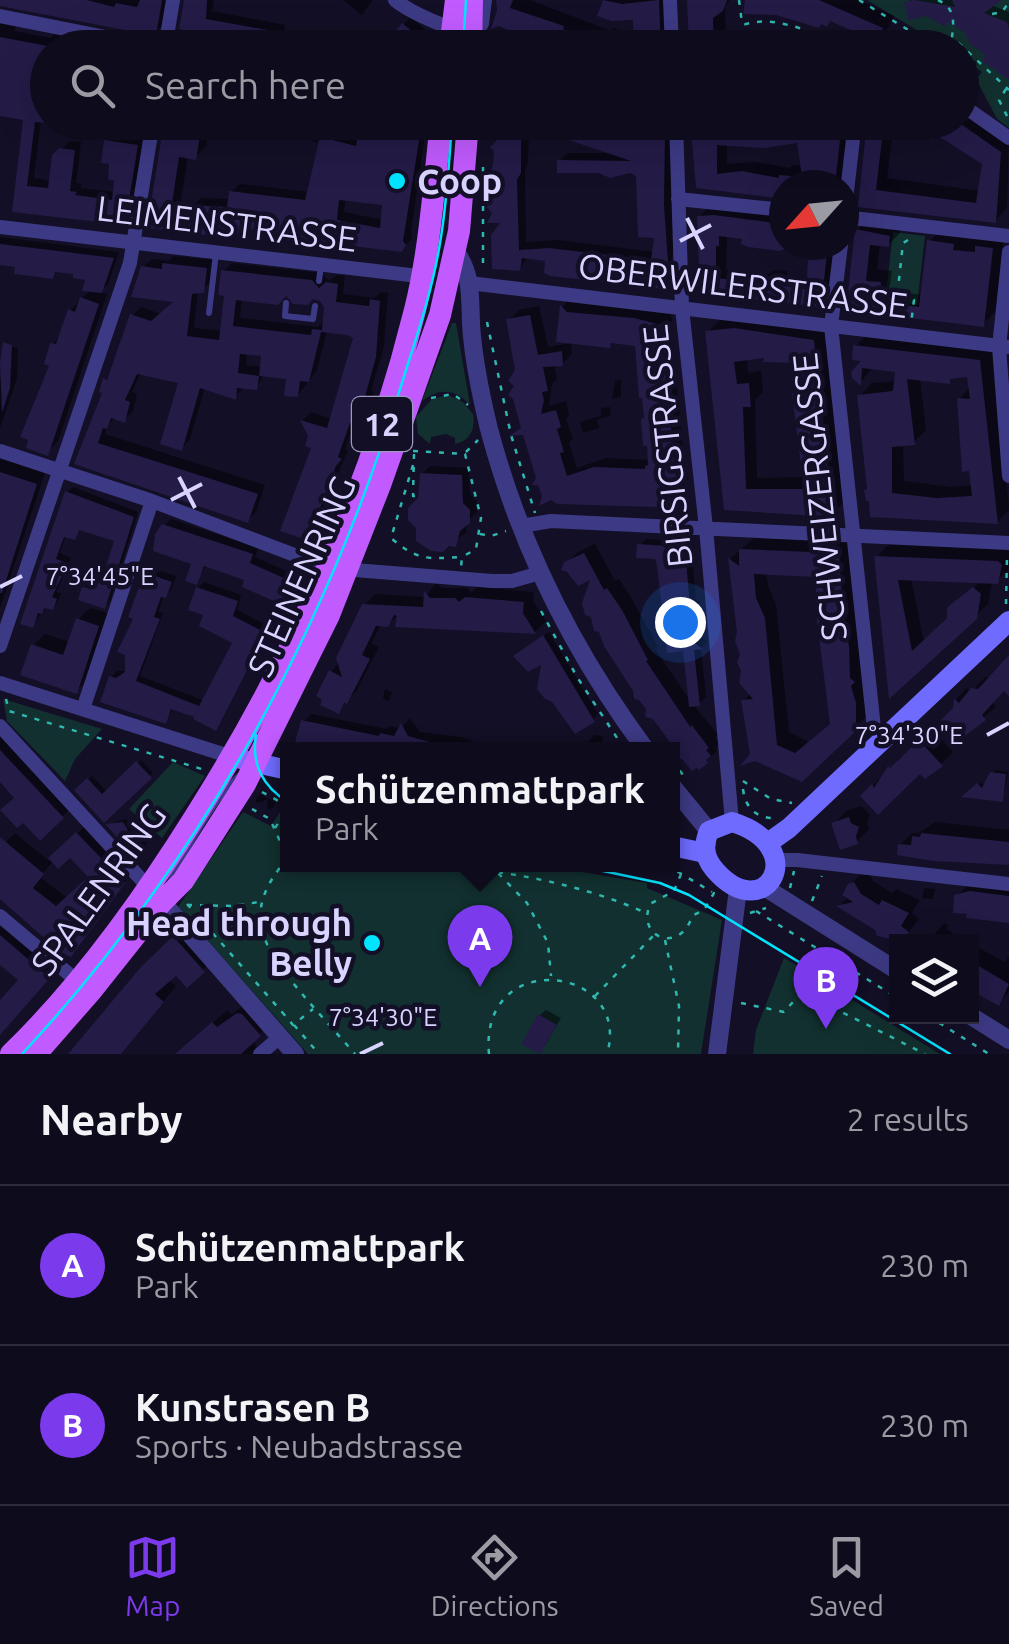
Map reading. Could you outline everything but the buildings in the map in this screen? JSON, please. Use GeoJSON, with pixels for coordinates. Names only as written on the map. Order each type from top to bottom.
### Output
{"type":"FeatureCollection","features":[{"type":"Feature","properties":{"kind":"main road"},"geometry":{"type":"LineString","coordinates":[[456,0],[460,30]]}},
{"type":"Feature","properties":{"kind":"main road"},"geometry":{"type":"LineString","coordinates":[[463,30],[472,0]]}},
{"type":"Feature","properties":{"kind":"main road","name":"STEINENRING"},"geometry":{"type":"LineString","coordinates":[[245,767],[322,630],[422,276],[439,140]]}},
{"type":"Feature","properties":{"kind":"main road","name":"STEINENRING"},"geometry":{"type":"LineString","coordinates":[[339,568],[404,415],[440,315],[467,282],[456,251],[466,140]]}},
{"type":"Feature","properties":{"kind":"main road"},"geometry":{"type":"LineString","coordinates":[[781,857],[732,822],[709,831],[705,853],[714,870],[743,901],[776,876],[789,828],[884,739],[1005,610]]}},
{"type":"Feature","properties":{"kind":"main road"},"geometry":{"type":"LineString","coordinates":[[245,767],[280,769]]}},
{"type":"Feature","properties":{"kind":"main road","name":"SPALENRING"},"geometry":{"type":"LineString","coordinates":[[26,1051],[84,987],[155,895],[183,881],[245,784],[245,767]]}},
{"type":"Feature","properties":{"kind":"main road"},"geometry":{"type":"LineString","coordinates":[[680,848],[705,853]]}},
{"type":"Feature","properties":{"kind":"street"},"geometry":{"type":"LineString","coordinates":[[166,30],[172,0]]}},
{"type":"Feature","properties":{"kind":"street"},"geometry":{"type":"LineString","coordinates":[[395,0],[446,30]]}},
{"type":"Feature","properties":{"kind":"street"},"geometry":{"type":"LineString","coordinates":[[472,30],[482,24],[485,0]]}},
{"type":"Feature","properties":{"kind":"street"},"geometry":{"type":"LineString","coordinates":[[670,0],[671,30]]}},
{"type":"Feature","properties":{"kind":"street"},"geometry":{"type":"LineString","coordinates":[[0,16],[71,30]]}},
{"type":"Feature","properties":{"kind":"street"},"geometry":{"type":"LineString","coordinates":[[980,116],[1009,138]]}},
{"type":"Feature","properties":{"kind":"street"},"geometry":{"type":"LineString","coordinates":[[0,646],[130,263],[150,140]]}},
{"type":"Feature","properties":{"kind":"street","name":"BIRSIGSTRASSE"},"geometry":{"type":"LineString","coordinates":[[676,140],[682,308],[732,822]]}},
{"type":"Feature","properties":{"kind":"street"},"geometry":{"type":"LineString","coordinates":[[849,170],[853,140]]}},
{"type":"Feature","properties":{"kind":"street"},"geometry":{"type":"LineString","coordinates":[[678,199],[769,208]]}},
{"type":"Feature","properties":{"kind":"street"},"geometry":{"type":"LineString","coordinates":[[859,219],[1009,236]]}},
{"type":"Feature","properties":{"kind":"street","name":"LEIMENSTRASSE"},"geometry":{"type":"LineString","coordinates":[[0,227],[467,282]]}},
{"type":"Feature","properties":{"kind":"street"},"geometry":{"type":"LineString","coordinates":[[1009,252],[1004,347],[1009,476]]}},
{"type":"Feature","properties":{"kind":"street","name":"SCHWEIZERGASSE"},"geometry":{"type":"LineString","coordinates":[[839,260],[831,326],[874,728],[884,739]]}},
{"type":"Feature","properties":{"kind":"street"},"geometry":{"type":"LineString","coordinates":[[467,282],[489,428],[530,525],[540,572],[571,639],[641,742]]}},
{"type":"Feature","properties":{"kind":"street","name":"OBERWILERSTRASSE"},"geometry":{"type":"LineString","coordinates":[[467,282],[1004,347]]}},
{"type":"Feature","properties":{"kind":"street"},"geometry":{"type":"LineString","coordinates":[[0,450],[339,568],[492,581],[512,581],[540,572]]}},
{"type":"Feature","properties":{"kind":"street"},"geometry":{"type":"LineString","coordinates":[[83,709],[152,502]]}},
{"type":"Feature","properties":{"kind":"street"},"geometry":{"type":"LineString","coordinates":[[530,525],[706,528],[1006,548]]}},
{"type":"Feature","properties":{"kind":"street"},"geometry":{"type":"LineString","coordinates":[[1,683],[245,767]]}},
{"type":"Feature","properties":{"kind":"street"},"geometry":{"type":"LineString","coordinates":[[0,726],[286,1031],[295,1054]]}},
{"type":"Feature","properties":{"kind":"street"},"geometry":{"type":"LineString","coordinates":[[680,796],[709,831]]}},
{"type":"Feature","properties":{"kind":"street"},"geometry":{"type":"LineString","coordinates":[[781,857],[1009,884]]}},
{"type":"Feature","properties":{"kind":"street"},"geometry":{"type":"LineString","coordinates":[[764,887],[889,966]]}},
{"type":"Feature","properties":{"kind":"street"},"geometry":{"type":"LineString","coordinates":[[718,1054],[743,901]]}},
{"type":"Feature","properties":{"kind":"street"},"geometry":{"type":"LineString","coordinates":[[0,916],[84,987]]}},
{"type":"Feature","properties":{"kind":"street"},"geometry":{"type":"LineString","coordinates":[[979,1021],[1009,1040]]}},
{"type":"Feature","properties":{"kind":"street"},"geometry":{"type":"LineString","coordinates":[[260,1054],[286,1031]]}},
{"type":"Feature","properties":{"kind":"lane"},"geometry":{"type":"LineString","coordinates":[[209,313],[216,252]]}},
{"type":"Feature","properties":{"kind":"lane"},"geometry":{"type":"LineString","coordinates":[[288,278],[290,260]]}},
{"type":"Feature","properties":{"kind":"lane"},"geometry":{"type":"LineString","coordinates":[[319,281],[321,264]]}},
{"type":"Feature","properties":{"kind":"lane"},"geometry":{"type":"LineString","coordinates":[[286,303],[285,316],[313,318],[315,306]]}},
{"type":"Feature","properties":{"kind":"path"},"geometry":{"type":"LineString","coordinates":[[739,0],[743,25],[740,30]]}},
{"type":"Feature","properties":{"kind":"path"},"geometry":{"type":"LineString","coordinates":[[859,0],[908,30]]}},
{"type":"Feature","properties":{"kind":"path"},"geometry":{"type":"LineString","coordinates":[[938,0],[954,18],[953,30]]}},
{"type":"Feature","properties":{"kind":"path"},"geometry":{"type":"LineString","coordinates":[[992,14],[1002,12],[1009,2]]}},
{"type":"Feature","properties":{"kind":"path"},"geometry":{"type":"LineString","coordinates":[[743,25],[774,21],[803,30]]}},
{"type":"Feature","properties":{"kind":"path"},"geometry":{"type":"LineString","coordinates":[[979,64],[1006,90],[1000,100],[1009,120]]}},
{"type":"Feature","properties":{"kind":"path"},"geometry":{"type":"LineString","coordinates":[[478,534],[491,536],[530,525],[493,360],[467,282],[482,253],[483,160]]}},
{"type":"Feature","properties":{"kind":"path"},"geometry":{"type":"LineString","coordinates":[[910,225],[897,298],[914,300],[910,335]]}},
{"type":"Feature","properties":{"kind":"path"},"geometry":{"type":"LineString","coordinates":[[404,415],[446,393],[469,406]]}},
{"type":"Feature","properties":{"kind":"path"},"geometry":{"type":"LineString","coordinates":[[413,465],[391,538],[410,557],[461,559],[476,549],[481,518],[464,454],[414,452],[412,496],[418,496]]}},
{"type":"Feature","properties":{"kind":"path"},"geometry":{"type":"LineString","coordinates":[[1005,610],[1006,548]]}},
{"type":"Feature","properties":{"kind":"path"},"geometry":{"type":"LineString","coordinates":[[1,683],[8,710],[205,770]]}},
{"type":"Feature","properties":{"kind":"path"},"geometry":{"type":"LineString","coordinates":[[245,767],[280,800]]}},
{"type":"Feature","properties":{"kind":"path"},"geometry":{"type":"LineString","coordinates":[[742,782],[770,800],[793,803]]}},
{"type":"Feature","properties":{"kind":"path"},"geometry":{"type":"LineString","coordinates":[[744,798],[756,814],[769,819],[779,817]]}},
{"type":"Feature","properties":{"kind":"path"},"geometry":{"type":"LineString","coordinates":[[243,804],[270,819],[280,842]]}},
{"type":"Feature","properties":{"kind":"path"},"geometry":{"type":"LineString","coordinates":[[274,828],[280,819]]}},
{"type":"Feature","properties":{"kind":"path"},"geometry":{"type":"LineString","coordinates":[[781,857],[790,889]]}},
{"type":"Feature","properties":{"kind":"path"},"geometry":{"type":"LineString","coordinates":[[812,902],[826,863]]}},
{"type":"Feature","properties":{"kind":"path"},"geometry":{"type":"LineString","coordinates":[[280,869],[260,902],[262,936],[271,957],[355,1054]]}},
{"type":"Feature","properties":{"kind":"path"},"geometry":{"type":"LineString","coordinates":[[496,872],[603,894],[646,913]]}},
{"type":"Feature","properties":{"kind":"path"},"geometry":{"type":"LineString","coordinates":[[496,872],[527,903],[548,942],[551,978]]}},
{"type":"Feature","properties":{"kind":"path"},"geometry":{"type":"LineString","coordinates":[[678,872],[714,893],[775,912]]}},
{"type":"Feature","properties":{"kind":"path"},"geometry":{"type":"LineString","coordinates":[[681,874],[674,891],[658,897],[646,913],[655,934],[665,939],[685,932],[692,916],[704,910],[714,893]]}},
{"type":"Feature","properties":{"kind":"path"},"geometry":{"type":"LineString","coordinates":[[743,901],[756,919]]}},
{"type":"Feature","properties":{"kind":"path"},"geometry":{"type":"LineString","coordinates":[[743,901],[889,993]]}},
{"type":"Feature","properties":{"kind":"path"},"geometry":{"type":"LineString","coordinates":[[260,902],[188,905],[286,1031],[319,1054]]}},
{"type":"Feature","properties":{"kind":"path"},"geometry":{"type":"LineString","coordinates":[[594,997],[655,934]]}},
{"type":"Feature","properties":{"kind":"path"},"geometry":{"type":"LineString","coordinates":[[665,939],[679,1006],[678,1054]]}},
{"type":"Feature","properties":{"kind":"path"},"geometry":{"type":"LineString","coordinates":[[489,1054],[492,1017],[504,998],[524,984],[551,978],[570,982],[594,997],[607,1016],[612,1037],[606,1054]]}},
{"type":"Feature","properties":{"kind":"path"},"geometry":{"type":"LineString","coordinates":[[724,1000],[784,1012],[802,992],[925,1054]]}},
{"type":"Feature","properties":{"kind":"path"},"geometry":{"type":"LineString","coordinates":[[286,1031],[314,1008]]}},
{"type":"Feature","properties":{"kind":"path"},"geometry":{"type":"LineString","coordinates":[[941,1024],[990,1054]]}},
{"type":"Feature","properties":{"kind":"green space"},"geometry":{"type":"Polygon","coordinates":[[[867,0],[1009,0],[1009,128],[997,119],[979,85],[979,30],[917,30],[867,0]]]}},
{"type":"Feature","properties":{"kind":"green space"},"geometry":{"type":"Polygon","coordinates":[[[893,232],[925,236],[917,305],[885,301],[893,232]]]}},
{"type":"Feature","properties":{"kind":"green space"},"geometry":{"type":"Polygon","coordinates":[[[452,323],[456,323],[470,405],[459,395],[447,392],[422,401],[452,323]]]}},
{"type":"Feature","properties":{"kind":"green space"},"geometry":{"type":"Polygon","coordinates":[[[448,395],[463,402],[473,414],[473,429],[455,444],[455,438],[446,434],[431,437],[430,444],[418,434],[416,417],[432,399],[448,395]]]}},
{"type":"Feature","properties":{"kind":"green space"},"geometry":{"type":"Polygon","coordinates":[[[3,699],[102,729],[75,759],[65,781],[7,721],[3,699]]]}},
{"type":"Feature","properties":{"kind":"green space"},"geometry":{"type":"Polygon","coordinates":[[[173,762],[205,776],[162,838],[129,809],[173,762]]]}},
{"type":"Feature","properties":{"kind":"green space"},"geometry":{"type":"Polygon","coordinates":[[[243,812],[271,826],[280,812],[280,872],[582,872],[647,883],[647,888],[722,920],[701,1054],[308,1054],[178,907],[243,812]]]}},
{"type":"Feature","properties":{"kind":"green space"},"geometry":{"type":"Polygon","coordinates":[[[784,958],[940,1054],[753,1054],[756,1030],[784,958]]]}},
{"type":"Feature","properties":{"kind":"tram line"},"geometry":{"type":"LineString","coordinates":[[464,30],[466,0]]}},
{"type":"Feature","properties":{"kind":"tram line"},"geometry":{"type":"LineString","coordinates":[[22,1054],[86,981],[199,826],[248,743],[334,571],[369,481],[423,317],[442,228],[451,140]]}},
{"type":"Feature","properties":{"kind":"tram line"},"geometry":{"type":"LineString","coordinates":[[256,735],[257,765],[266,782],[280,796]]}},
{"type":"Feature","properties":{"kind":"tram line"},"geometry":{"type":"LineString","coordinates":[[608,872],[660,883],[689,895],[950,1054]]}},
{"type":"Feature","properties":{"kind":"place","name":"Coop"},"geometry":{"type":"Point","coordinates":[397,181]}},
{"type":"Feature","properties":{"kind":"place","name":"Head through Belly"},"geometry":{"type":"Point","coordinates":[372,943]}},
{"type":"Feature","properties":{"kind":"place","name":"Schützenmattpark"},"geometry":{"type":"Point","coordinates":[480,987]}},
{"type":"Feature","properties":{"kind":"place","name":"Kunstrasen B"},"geometry":{"type":"Point","coordinates":[826,1029]}}]}
